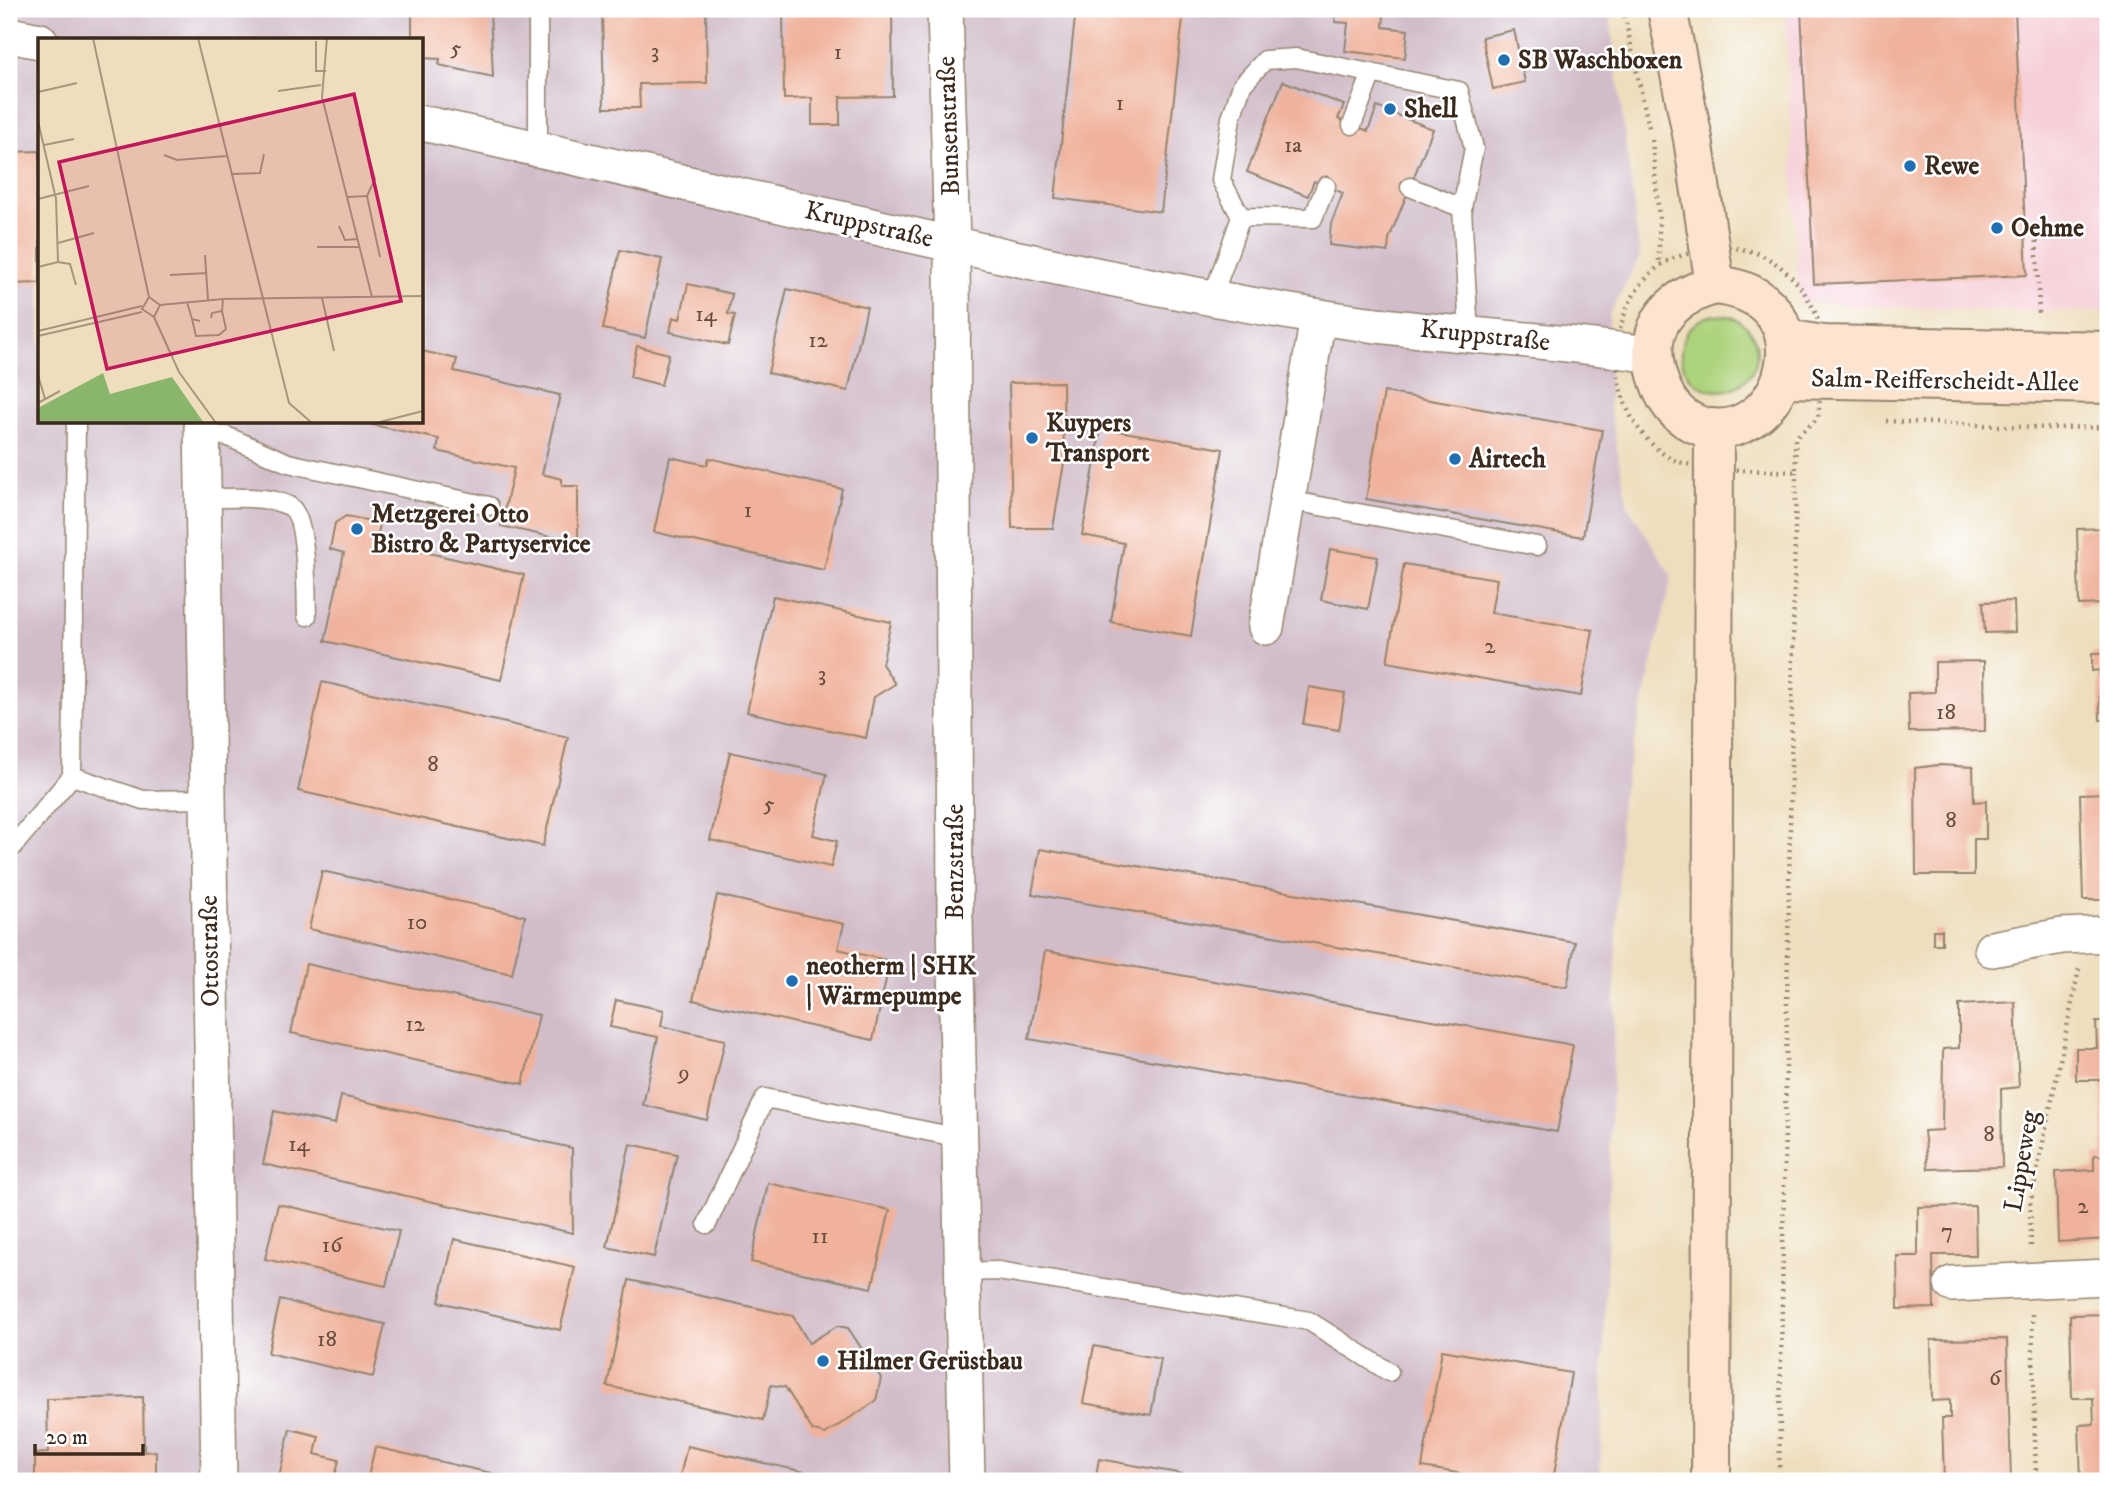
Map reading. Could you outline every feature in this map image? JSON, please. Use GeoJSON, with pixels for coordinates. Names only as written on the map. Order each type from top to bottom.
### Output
{"type":"FeatureCollection","features":[{"type":"Feature","properties":{"kind":"main road"},"geometry":{"type":"LineString","coordinates":[[1667,9],[1693,139],[1715,285]]}},
{"type":"Feature","properties":{"kind":"main road"},"geometry":{"type":"LineString","coordinates":[[1715,285],[1739,287],[1760,298],[1777,316],[1786,338],[1787,358],[1782,378],[1767,405],[1742,425],[1714,430],[1684,420],[1664,396],[1635,352],[1656,330],[1669,307],[1690,292],[1715,285]]}},
{"type":"Feature","properties":{"kind":"main road","name":"Salm-Reifferscheidt-Allee"},"geometry":{"type":"LineString","coordinates":[[1786,338],[1822,361],[2108,384]]}},
{"type":"Feature","properties":{"kind":"main road","name":"Salm-Reifferscheidt-Allee"},"geometry":{"type":"LineString","coordinates":[[1782,378],[1822,361],[2108,351]]}},
{"type":"Feature","properties":{"kind":"main road"},"geometry":{"type":"LineString","coordinates":[[1711,1481],[1714,430]]}},
{"type":"Feature","properties":{"kind":"street","name":"Bunsenstraße"},"geometry":{"type":"LineString","coordinates":[[945,9],[952,244]]}},
{"type":"Feature","properties":{"kind":"street"},"geometry":{"type":"LineString","coordinates":[[9,35],[38,41]]}},
{"type":"Feature","properties":{"kind":"street","name":"Kruppstraße"},"geometry":{"type":"LineString","coordinates":[[424,123],[952,244],[1212,298],[1318,317],[1635,352]]}},
{"type":"Feature","properties":{"kind":"street","name":"Benzstraße"},"geometry":{"type":"LineString","coordinates":[[952,244],[955,919],[967,1481]]}},
{"type":"Feature","properties":{"kind":"street"},"geometry":{"type":"LineString","coordinates":[[1266,627],[1318,317]]}},
{"type":"Feature","properties":{"kind":"street","name":"Ottostraße"},"geometry":{"type":"LineString","coordinates":[[202,428],[219,1481]]}},
{"type":"Feature","properties":{"kind":"street"},"geometry":{"type":"LineString","coordinates":[[1992,949],[2062,936],[2097,935]]}},
{"type":"Feature","properties":{"kind":"street"},"geometry":{"type":"LineString","coordinates":[[1952,1284],[2108,1277]]}},
{"type":"Feature","properties":{"kind":"lane"},"geometry":{"type":"LineString","coordinates":[[538,9],[538,149]]}},
{"type":"Feature","properties":{"kind":"lane"},"geometry":{"type":"LineString","coordinates":[[1212,298],[1241,217],[1221,180],[1231,118],[1242,85],[1265,60],[1296,58],[1459,91],[1474,148],[1462,208],[1469,335]]}},
{"type":"Feature","properties":{"kind":"lane"},"geometry":{"type":"LineString","coordinates":[[1352,125],[1372,73]]}},
{"type":"Feature","properties":{"kind":"lane"},"geometry":{"type":"LineString","coordinates":[[1241,217],[1313,218],[1326,186]]}},
{"type":"Feature","properties":{"kind":"lane"},"geometry":{"type":"LineString","coordinates":[[1410,187],[1462,208]]}},
{"type":"Feature","properties":{"kind":"lane"},"geometry":{"type":"LineString","coordinates":[[9,850],[72,776],[76,424]]}},
{"type":"Feature","properties":{"kind":"lane"},"geometry":{"type":"LineString","coordinates":[[202,428],[288,463],[489,506]]}},
{"type":"Feature","properties":{"kind":"lane"},"geometry":{"type":"LineString","coordinates":[[202,498],[275,501],[291,507],[301,520],[307,616]]}},
{"type":"Feature","properties":{"kind":"lane"},"geometry":{"type":"LineString","coordinates":[[1287,500],[1537,546]]}},
{"type":"Feature","properties":{"kind":"lane"},"geometry":{"type":"LineString","coordinates":[[72,776],[144,800],[208,799]]}},
{"type":"Feature","properties":{"kind":"lane"},"geometry":{"type":"LineString","coordinates":[[707,1224],[765,1098],[960,1138]]}},
{"type":"Feature","properties":{"kind":"lane"},"geometry":{"type":"LineString","coordinates":[[963,1272],[998,1271],[1310,1321],[1389,1372]]}},
{"type":"Feature","properties":{"kind":"path"},"geometry":{"type":"LineString","coordinates":[[1623,9],[1652,142],[1659,218],[1659,265]]}},
{"type":"Feature","properties":{"kind":"path"},"geometry":{"type":"LineString","coordinates":[[2036,227],[2040,318]]}},
{"type":"Feature","properties":{"kind":"path"},"geometry":{"type":"LineString","coordinates":[[1796,471],[1714,468],[1670,458],[1637,426],[1624,408],[1618,387],[1635,352],[1624,312],[1641,285],[1659,265],[1708,248],[1741,249],[1764,257],[1793,279],[1816,309],[1822,361],[1818,418]]}},
{"type":"Feature","properties":{"kind":"path"},"geometry":{"type":"LineString","coordinates":[[1779,1481],[1795,438],[1818,418],[1832,418]]}},
{"type":"Feature","properties":{"kind":"path"},"geometry":{"type":"LineString","coordinates":[[1872,420],[2108,427]]}},
{"type":"Feature","properties":{"kind":"path","name":"Lippeweg"},"geometry":{"type":"LineString","coordinates":[[2036,1481],[2030,1206],[2097,935]]}},
{"type":"Feature","properties":{"kind":"shaded area"},"geometry":{"type":"Polygon","coordinates":[[[9,9],[1609,9],[1640,256],[1609,315],[1609,406],[1628,506],[1672,576],[1621,800],[1600,1481],[9,1481],[9,9]]]}},
{"type":"Feature","properties":{"kind":"shaded area"},"geometry":{"type":"Polygon","coordinates":[[[1785,9],[2108,9],[2108,312],[1799,303],[1785,9]]]}},
{"type":"Feature","properties":{"kind":"green space"},"geometry":{"type":"Polygon","coordinates":[[[1719,315],[1733,318],[1746,326],[1754,339],[1757,353],[1754,367],[1746,380],[1733,388],[1719,391],[1705,388],[1692,380],[1684,367],[1681,353],[1684,339],[1692,326],[1705,318],[1719,315]]]}},
{"type":"Feature","properties":{"kind":"building"},"geometry":{"type":"Polygon","coordinates":[[[412,9],[490,9],[493,77],[439,65],[440,59],[424,58],[424,38],[412,38],[412,9]]]}},
{"type":"Feature","properties":{"kind":"building"},"geometry":{"type":"Polygon","coordinates":[[[602,9],[706,9],[707,83],[639,84],[640,108],[604,108],[602,9]]]}},
{"type":"Feature","properties":{"kind":"building"},"geometry":{"type":"Polygon","coordinates":[[[783,9],[892,9],[893,96],[840,97],[840,125],[812,125],[812,98],[784,99],[783,9]]]}},
{"type":"Feature","properties":{"kind":"building"},"geometry":{"type":"Polygon","coordinates":[[[1076,9],[1184,9],[1161,212],[1055,198],[1076,9]]]}},
{"type":"Feature","properties":{"kind":"building"},"geometry":{"type":"Polygon","coordinates":[[[1336,9],[1369,9],[1369,13],[1384,15],[1383,27],[1408,30],[1405,58],[1345,51],[1348,23],[1335,22],[1336,9]]]}},
{"type":"Feature","properties":{"kind":"building","name":"Rewe"},"geometry":{"type":"Polygon","coordinates":[[[1801,9],[2015,9],[2027,275],[1814,284],[1801,9]]]}},
{"type":"Feature","properties":{"kind":"building","name":"SB Waschboxen"},"geometry":{"type":"Polygon","coordinates":[[[1514,30],[1525,82],[1493,89],[1482,37],[1514,30]]]}},
{"type":"Feature","properties":{"kind":"building"},"geometry":{"type":"Polygon","coordinates":[[[1283,81],[1344,105],[1338,119],[1368,131],[1377,107],[1433,129],[1389,239],[1388,252],[1329,245],[1331,224],[1343,193],[1314,181],[1308,196],[1247,172],[1283,81]]]}},
{"type":"Feature","properties":{"kind":"building"},"geometry":{"type":"Polygon","coordinates":[[[38,151],[38,283],[9,284],[9,152],[38,151]]]}},
{"type":"Feature","properties":{"kind":"building"},"geometry":{"type":"Polygon","coordinates":[[[620,250],[662,259],[645,338],[603,329],[620,250]]]}},
{"type":"Feature","properties":{"kind":"building"},"geometry":{"type":"Polygon","coordinates":[[[688,284],[732,294],[728,314],[735,315],[728,345],[670,332],[673,317],[680,319],[688,284]]]}},
{"type":"Feature","properties":{"kind":"building"},"geometry":{"type":"Polygon","coordinates":[[[787,289],[867,307],[848,391],[768,373],[787,289]]]}},
{"type":"Feature","properties":{"kind":"building"},"geometry":{"type":"Polygon","coordinates":[[[637,346],[669,354],[661,385],[630,377],[637,346]]]}},
{"type":"Feature","properties":{"kind":"building"},"geometry":{"type":"Polygon","coordinates":[[[424,351],[457,359],[454,371],[560,395],[542,474],[562,479],[562,486],[578,486],[578,543],[501,526],[514,468],[437,451],[439,439],[369,424],[424,424],[424,351]]]}},
{"type":"Feature","properties":{"kind":"building"},"geometry":{"type":"Polygon","coordinates":[[[1063,382],[1064,463],[1053,528],[1012,528],[1009,383],[1063,382]]]}},
{"type":"Feature","properties":{"kind":"building","name":"Airtech"},"geometry":{"type":"Polygon","coordinates":[[[1384,392],[1602,430],[1583,537],[1366,499],[1384,392]]]}},
{"type":"Feature","properties":{"kind":"building"},"geometry":{"type":"Polygon","coordinates":[[[1101,428],[1223,449],[1191,636],[1111,622],[1124,543],[1082,535],[1101,428]]]}},
{"type":"Feature","properties":{"kind":"building"},"geometry":{"type":"Polygon","coordinates":[[[670,457],[707,465],[709,458],[842,489],[824,570],[654,532],[670,457]]]}},
{"type":"Feature","properties":{"kind":"building"},"geometry":{"type":"Polygon","coordinates":[[[346,516],[380,523],[377,541],[524,575],[501,680],[325,641],[344,553],[330,549],[335,523],[346,516]]]}},
{"type":"Feature","properties":{"kind":"building"},"geometry":{"type":"Polygon","coordinates":[[[2107,528],[2108,601],[2104,601],[2104,604],[2079,605],[2077,529],[2107,528]]]}},
{"type":"Feature","properties":{"kind":"building"},"geometry":{"type":"Polygon","coordinates":[[[1330,549],[1378,557],[1368,609],[1321,600],[1330,549]]]}},
{"type":"Feature","properties":{"kind":"building"},"geometry":{"type":"Polygon","coordinates":[[[1404,564],[1497,579],[1491,613],[1593,630],[1581,696],[1387,662],[1404,564]]]}},
{"type":"Feature","properties":{"kind":"building"},"geometry":{"type":"Polygon","coordinates":[[[773,596],[891,622],[882,664],[895,684],[874,697],[866,738],[747,712],[773,596]]]}},
{"type":"Feature","properties":{"kind":"building"},"geometry":{"type":"Polygon","coordinates":[[[2014,601],[2015,632],[1985,633],[1983,602],[2014,601]]]}},
{"type":"Feature","properties":{"kind":"building"},"geometry":{"type":"Polygon","coordinates":[[[2092,653],[2108,653],[2108,737],[2106,720],[2100,720],[2099,670],[2092,671],[2092,653]]]}},
{"type":"Feature","properties":{"kind":"building"},"geometry":{"type":"Polygon","coordinates":[[[1984,661],[1985,731],[1909,732],[1908,693],[1935,692],[1935,662],[1984,661]]]}},
{"type":"Feature","properties":{"kind":"building"},"geometry":{"type":"Polygon","coordinates":[[[322,682],[568,737],[543,846],[298,791],[322,682]]]}},
{"type":"Feature","properties":{"kind":"building"},"geometry":{"type":"Polygon","coordinates":[[[1309,687],[1345,693],[1339,730],[1303,724],[1309,687]]]}},
{"type":"Feature","properties":{"kind":"building"},"geometry":{"type":"Polygon","coordinates":[[[730,752],[827,774],[813,835],[837,841],[831,867],[710,840],[730,752]]]}},
{"type":"Feature","properties":{"kind":"building"},"geometry":{"type":"Polygon","coordinates":[[[1939,765],[1973,767],[1974,802],[1986,801],[1986,839],[1974,839],[1974,875],[1916,875],[1915,768],[1939,765]]]}},
{"type":"Feature","properties":{"kind":"building"},"geometry":{"type":"Polygon","coordinates":[[[2108,793],[2108,900],[2083,900],[2080,794],[2108,793]]]}},
{"type":"Feature","properties":{"kind":"building"},"geometry":{"type":"Polygon","coordinates":[[[1040,849],[1575,942],[1567,987],[1032,894],[1040,849]]]}},
{"type":"Feature","properties":{"kind":"building"},"geometry":{"type":"Polygon","coordinates":[[[322,871],[525,916],[512,974],[309,929],[322,871]]]}},
{"type":"Feature","properties":{"kind":"building","name":"neotherm | SHK | Wärmepumpe"},"geometry":{"type":"Polygon","coordinates":[[[717,895],[844,924],[838,949],[890,961],[873,1040],[693,1000],[717,895]]]}},
{"type":"Feature","properties":{"kind":"building"},"geometry":{"type":"Polygon","coordinates":[[[1933,930],[1942,930],[1942,944],[1933,944],[1933,930]]]}},
{"type":"Feature","properties":{"kind":"building"},"geometry":{"type":"Polygon","coordinates":[[[1045,951],[1573,1045],[1557,1132],[1029,1039],[1045,951]]]}},
{"type":"Feature","properties":{"kind":"building"},"geometry":{"type":"Polygon","coordinates":[[[306,964],[539,1015],[523,1084],[291,1033],[306,964]]]}},
{"type":"Feature","properties":{"kind":"building"},"geometry":{"type":"Polygon","coordinates":[[[616,1000],[664,1010],[661,1026],[725,1040],[707,1120],[643,1105],[658,1037],[610,1027],[616,1000]]]}},
{"type":"Feature","properties":{"kind":"building"},"geometry":{"type":"Polygon","coordinates":[[[2015,1002],[2019,1087],[2001,1089],[2002,1167],[1928,1169],[1924,1131],[1942,1130],[1943,1049],[1959,1048],[1959,1005],[2015,1002]]]}},
{"type":"Feature","properties":{"kind":"building"},"geometry":{"type":"Polygon","coordinates":[[[2096,1022],[2108,1022],[2108,1239],[2058,1242],[2056,1172],[2094,1170],[2094,1155],[2103,1156],[2102,1080],[2076,1080],[2076,1048],[2097,1048],[2096,1022]]]}},
{"type":"Feature","properties":{"kind":"building"},"geometry":{"type":"Polygon","coordinates":[[[341,1096],[572,1148],[573,1233],[263,1164],[274,1111],[335,1124],[341,1096]]]}},
{"type":"Feature","properties":{"kind":"building"},"geometry":{"type":"Polygon","coordinates":[[[630,1144],[677,1154],[654,1257],[607,1247],[630,1144]]]}},
{"type":"Feature","properties":{"kind":"building"},"geometry":{"type":"Polygon","coordinates":[[[768,1183],[890,1210],[872,1288],[751,1262],[768,1183]]]}},
{"type":"Feature","properties":{"kind":"building"},"geometry":{"type":"Polygon","coordinates":[[[278,1204],[399,1231],[386,1286],[265,1259],[278,1204]]]}},
{"type":"Feature","properties":{"kind":"building"},"geometry":{"type":"Polygon","coordinates":[[[1975,1206],[1976,1255],[1933,1255],[1934,1308],[1898,1309],[1897,1256],[1918,1256],[1918,1207],[1975,1206]]]}},
{"type":"Feature","properties":{"kind":"building"},"geometry":{"type":"Polygon","coordinates":[[[454,1239],[575,1267],[560,1330],[439,1302],[454,1239]]]}},
{"type":"Feature","properties":{"kind":"building"},"geometry":{"type":"Polygon","coordinates":[[[629,1280],[793,1316],[809,1343],[837,1326],[848,1328],[881,1378],[876,1401],[825,1434],[813,1431],[785,1387],[771,1385],[763,1420],[607,1386],[629,1280]]]}},
{"type":"Feature","properties":{"kind":"building"},"geometry":{"type":"Polygon","coordinates":[[[280,1300],[385,1324],[373,1377],[268,1353],[280,1300]]]}},
{"type":"Feature","properties":{"kind":"building"},"geometry":{"type":"Polygon","coordinates":[[[2108,1314],[2108,1481],[2081,1481],[2079,1425],[2094,1424],[2093,1398],[2072,1398],[2070,1315],[2108,1314]]]}},
{"type":"Feature","properties":{"kind":"building"},"geometry":{"type":"Polygon","coordinates":[[[2007,1339],[2011,1481],[1944,1481],[1942,1418],[1950,1418],[1950,1400],[1932,1401],[1931,1340],[2007,1339]]]}},
{"type":"Feature","properties":{"kind":"building"},"geometry":{"type":"Polygon","coordinates":[[[1094,1346],[1161,1359],[1151,1415],[1083,1403],[1094,1346]]]}},
{"type":"Feature","properties":{"kind":"building"},"geometry":{"type":"Polygon","coordinates":[[[1442,1350],[1571,1373],[1553,1481],[1504,1481],[1422,1467],[1442,1350]]]}},
{"type":"Feature","properties":{"kind":"building"},"geometry":{"type":"Polygon","coordinates":[[[143,1397],[144,1452],[156,1451],[156,1481],[35,1481],[35,1454],[48,1453],[47,1399],[143,1397]]]}},
{"type":"Feature","properties":{"kind":"building"},"geometry":{"type":"Polygon","coordinates":[[[290,1429],[319,1436],[315,1454],[339,1460],[334,1481],[278,1481],[290,1429]]]}},
{"type":"Feature","properties":{"kind":"building"},"geometry":{"type":"Polygon","coordinates":[[[687,1446],[842,1480],[842,1481],[679,1481],[687,1446]]]}},
{"type":"Feature","properties":{"kind":"building"},"geometry":{"type":"Polygon","coordinates":[[[375,1447],[509,1477],[508,1481],[367,1481],[375,1447]]]}},
{"type":"Feature","properties":{"kind":"building"},"geometry":{"type":"Polygon","coordinates":[[[1099,1459],[1217,1480],[1217,1481],[1095,1481],[1099,1459]]]}},
{"type":"Feature","properties":{"kind":"place","name":"SB Waschboxen"},"geometry":{"type":"Point","coordinates":[1504,60]}},
{"type":"Feature","properties":{"kind":"place","name":"Shell"},"geometry":{"type":"Point","coordinates":[1390,109]}},
{"type":"Feature","properties":{"kind":"place","name":"Rewe"},"geometry":{"type":"Point","coordinates":[1910,166]}},
{"type":"Feature","properties":{"kind":"place","name":"Oehme"},"geometry":{"type":"Point","coordinates":[1997,228]}},
{"type":"Feature","properties":{"kind":"place","name":"Kuypers Transport"},"geometry":{"type":"Point","coordinates":[1032,438]}},
{"type":"Feature","properties":{"kind":"place","name":"Airtech"},"geometry":{"type":"Point","coordinates":[1455,459]}},
{"type":"Feature","properties":{"kind":"place","name":"Metzgerei Otto Bistro & Partyservice"},"geometry":{"type":"Point","coordinates":[357,529]}},
{"type":"Feature","properties":{"kind":"place","name":"neotherm | SHK | Wärmepumpe"},"geometry":{"type":"Point","coordinates":[792,981]}},
{"type":"Feature","properties":{"kind":"place","name":"Hilmer Gerüstbau"},"geometry":{"type":"Point","coordinates":[823,1361]}}]}
